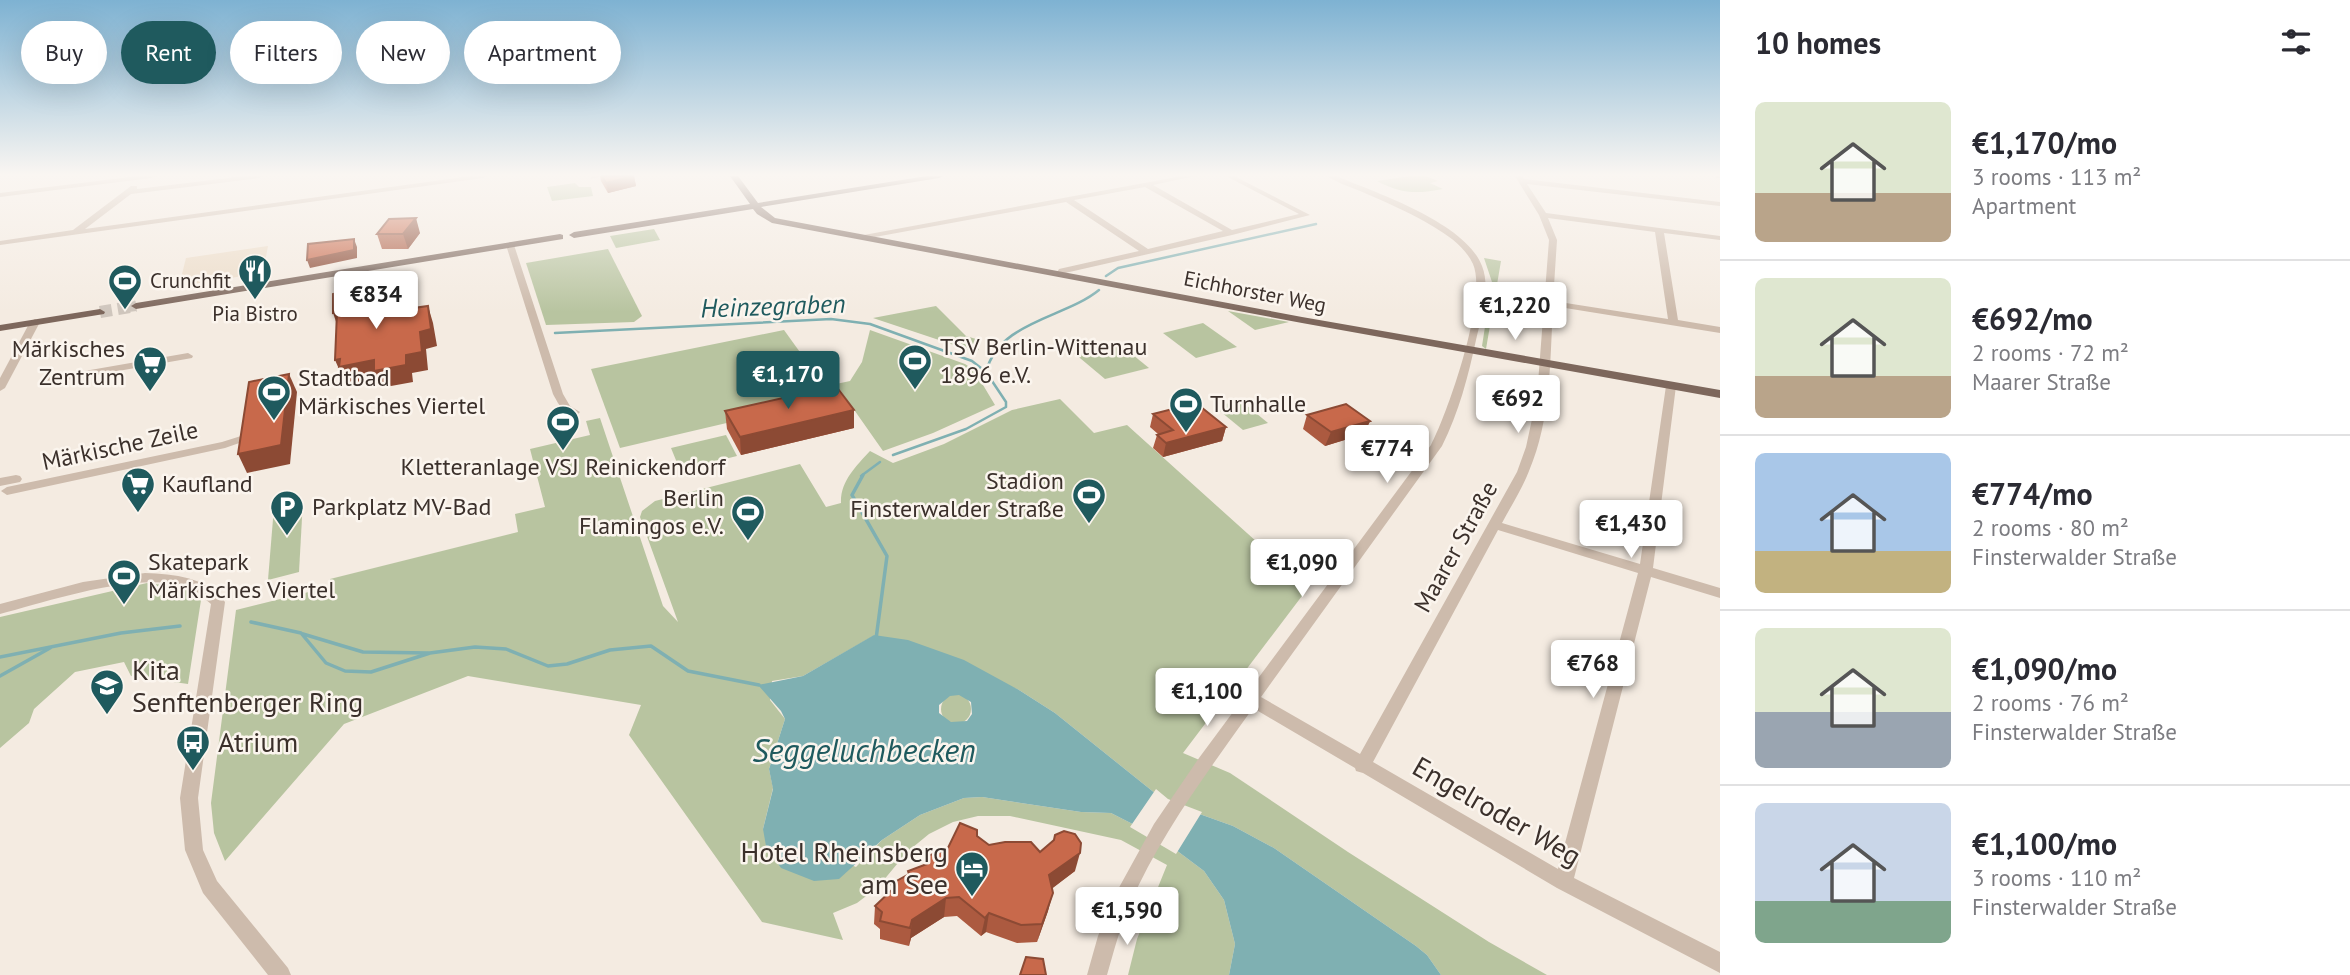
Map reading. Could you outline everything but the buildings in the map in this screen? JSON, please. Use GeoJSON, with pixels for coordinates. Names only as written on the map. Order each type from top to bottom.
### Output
{"type":"FeatureCollection","features":[{"type":"Feature","properties":{"kind":"main road"},"geometry":{"type":"LineString","coordinates":[[574,235],[659,222]]}},
{"type":"Feature","properties":{"kind":"main road","name":"Eichhorster Weg"},"geometry":{"type":"LineString","coordinates":[[782,222],[1544,364],[1720,394]]}},
{"type":"Feature","properties":{"kind":"main road"},"geometry":{"type":"LineString","coordinates":[[136,306],[560,237]]}},
{"type":"Feature","properties":{"kind":"main road"},"geometry":{"type":"LineString","coordinates":[[0,328],[100,312]]}},
{"type":"Feature","properties":{"kind":"street"},"geometry":{"type":"LineString","coordinates":[[75,232],[89,222]]}},
{"type":"Feature","properties":{"kind":"street"},"geometry":{"type":"LineString","coordinates":[[0,243],[152,222]]}},
{"type":"Feature","properties":{"kind":"street"},"geometry":{"type":"LineString","coordinates":[[864,237],[944,222]]}},
{"type":"Feature","properties":{"kind":"street"},"geometry":{"type":"LineString","coordinates":[[1102,222],[1147,251]]}},
{"type":"Feature","properties":{"kind":"street"},"geometry":{"type":"LineString","coordinates":[[1212,222],[1232,233]]}},
{"type":"Feature","properties":{"kind":"street"},"geometry":{"type":"LineString","coordinates":[[1059,274],[1062,271],[1147,251],[1284,222]]}},
{"type":"Feature","properties":{"kind":"street"},"geometry":{"type":"LineString","coordinates":[[1097,975],[1119,908],[1142,860],[1191,782],[1436,446],[1458,400],[1480,278],[1473,256],[1456,239],[1428,222]]}},
{"type":"Feature","properties":{"kind":"street","name":"Maarer Straße"},"geometry":{"type":"LineString","coordinates":[[1362,766],[1523,472],[1532,447],[1542,396],[1553,240],[1546,222]]}},
{"type":"Feature","properties":{"kind":"street"},"geometry":{"type":"LineString","coordinates":[[1593,222],[1720,238]]}},
{"type":"Feature","properties":{"kind":"street"},"geometry":{"type":"LineString","coordinates":[[1659,230],[1673,323]]}},
{"type":"Feature","properties":{"kind":"street"},"geometry":{"type":"LineString","coordinates":[[510,245],[558,394],[566,408],[574,412]]}},
{"type":"Feature","properties":{"kind":"street"},"geometry":{"type":"LineString","coordinates":[[1549,303],[1720,330]]}},
{"type":"Feature","properties":{"kind":"street"},"geometry":{"type":"LineString","coordinates":[[0,388],[35,322]]}},
{"type":"Feature","properties":{"kind":"street"},"geometry":{"type":"LineString","coordinates":[[50,380],[188,356]]}},
{"type":"Feature","properties":{"kind":"street"},"geometry":{"type":"LineString","coordinates":[[1564,882],[1646,570],[1673,390],[1671,386]]}},
{"type":"Feature","properties":{"kind":"street","name":"Märkische Zeile"},"geometry":{"type":"LineString","coordinates":[[3,486],[225,445],[241,439]]}},
{"type":"Feature","properties":{"kind":"street","name":"Märkische Zeile"},"geometry":{"type":"LineString","coordinates":[[3,486],[16,479]]}},
{"type":"Feature","properties":{"kind":"street"},"geometry":{"type":"LineString","coordinates":[[1494,525],[1720,593]]}},
{"type":"Feature","properties":{"kind":"street"},"geometry":{"type":"LineString","coordinates":[[0,609],[128,579],[151,577],[192,582],[208,590],[218,602],[189,798],[194,850],[210,887],[281,975]]}},
{"type":"Feature","properties":{"kind":"street","name":"Engelroder Weg"},"geometry":{"type":"LineString","coordinates":[[1251,699],[1564,882],[1720,963]]}},
{"type":"Feature","properties":{"kind":"green space"},"geometry":{"type":"Polygon","coordinates":[[[654,229],[660,240],[616,248],[610,236],[654,229]]]}},
{"type":"Feature","properties":{"kind":"green space"},"geometry":{"type":"Polygon","coordinates":[[[608,249],[642,316],[634,322],[546,325],[526,263],[608,249]]]}},
{"type":"Feature","properties":{"kind":"green space"},"geometry":{"type":"Polygon","coordinates":[[[1484,258],[1501,261],[1486,349],[1482,346],[1492,282],[1484,258]]]}},
{"type":"Feature","properties":{"kind":"green space"},"geometry":{"type":"Polygon","coordinates":[[[936,306],[966,336],[976,339],[979,350],[972,351],[873,318],[936,306]]]}},
{"type":"Feature","properties":{"kind":"green space"},"geometry":{"type":"Polygon","coordinates":[[[1228,311],[1289,322],[1255,330],[1228,311]]]}},
{"type":"Feature","properties":{"kind":"green space"},"geometry":{"type":"Polygon","coordinates":[[[1203,323],[1237,347],[1196,358],[1163,333],[1203,323]]]}},
{"type":"Feature","properties":{"kind":"green space"},"geometry":{"type":"Polygon","coordinates":[[[784,330],[833,398],[620,448],[591,369],[784,330]]]}},
{"type":"Feature","properties":{"kind":"green space","name":"TSV Berlin-Wittenau 1896 e.V."},"geometry":{"type":"Polygon","coordinates":[[[870,330],[965,364],[974,370],[995,405],[933,433],[883,451],[836,384],[850,381],[862,362],[870,330]]]}},
{"type":"Feature","properties":{"kind":"green space"},"geometry":{"type":"Polygon","coordinates":[[[1117,342],[1149,368],[1105,379],[1074,353],[1117,342]]]}},
{"type":"Feature","properties":{"kind":"green space"},"geometry":{"type":"Polygon","coordinates":[[[1060,399],[1094,433],[1127,425],[1308,588],[1183,753],[1230,773],[1489,942],[1547,975],[1441,975],[1427,955],[1416,946],[1274,848],[1233,826],[1166,802],[1055,713],[1019,690],[875,635],[803,676],[772,681],[770,700],[785,719],[769,769],[773,788],[763,829],[856,867],[882,840],[920,815],[964,798],[982,797],[1081,812],[1111,813],[1160,838],[1204,871],[1224,900],[1235,944],[1229,975],[1128,975],[1137,939],[1167,865],[1121,840],[1010,816],[978,816],[953,822],[929,834],[907,852],[878,887],[857,903],[833,913],[843,940],[762,922],[629,735],[641,705],[468,676],[344,724],[225,861],[214,833],[211,803],[236,610],[329,587],[330,579],[518,532],[515,514],[545,507],[530,449],[590,435],[586,421],[600,418],[663,606],[678,622],[640,517],[642,511],[655,501],[800,464],[826,507],[841,503],[846,481],[870,451],[893,463],[944,444],[1012,410],[1060,399]]]}},
{"type":"Feature","properties":{"kind":"green space"},"geometry":{"type":"Polygon","coordinates":[[[1240,400],[1268,423],[1243,430],[1215,407],[1240,400]]]}},
{"type":"Feature","properties":{"kind":"green space"},"geometry":{"type":"Polygon","coordinates":[[[726,435],[737,456],[680,470],[671,448],[726,435]]]}},
{"type":"Feature","properties":{"kind":"green space"},"geometry":{"type":"Polygon","coordinates":[[[303,500],[299,572],[268,580],[274,507],[303,500]]]}},
{"type":"Feature","properties":{"kind":"green space"},"geometry":{"type":"Polygon","coordinates":[[[147,583],[186,588],[201,600],[188,684],[131,676],[124,662],[75,672],[34,709],[29,723],[0,748],[0,617],[147,583]]]}},
{"type":"Feature","properties":{"kind":"green space"},"geometry":{"type":"Polygon","coordinates":[[[956,694],[967,698],[971,709],[967,720],[956,724],[945,720],[941,709],[945,698],[956,694]]]}},
{"type":"Feature","properties":{"kind":"shaded area"},"geometry":{"type":"Polygon","coordinates":[[[268,246],[263,273],[179,286],[186,258],[268,246]]]}},
{"type":"Feature","properties":{"kind":"water","name":"Seggeluchbecken"},"geometry":{"type":"Polygon","coordinates":[[[874,635],[908,640],[964,660],[1055,713],[1166,802],[1233,826],[1274,848],[1416,946],[1427,955],[1441,975],[1229,975],[1235,944],[1224,900],[1204,871],[1160,838],[1111,813],[1081,812],[982,797],[964,798],[920,815],[882,840],[839,879],[814,881],[781,868],[766,846],[763,829],[773,789],[769,769],[785,719],[758,685],[803,676],[874,635]],[[959,695],[950,696],[939,705],[939,713],[951,722],[967,721],[972,714],[971,702],[959,695]]]}},
{"type":"Feature","properties":{"kind":"pier"},"geometry":{"type":"Polygon","coordinates":[[[1156,789],[1168,799],[1202,812],[1176,854],[1130,827],[1156,789]]]}},
{"type":"Feature","properties":{"kind":"waterway"},"geometry":{"type":"LineString","coordinates":[[1106,276],[1118,268],[1316,224]]}},
{"type":"Feature","properties":{"kind":"waterway"},"geometry":{"type":"LineString","coordinates":[[986,372],[993,355],[1019,331],[1099,290]]}},
{"type":"Feature","properties":{"kind":"waterway","name":"Heinzegraben"},"geometry":{"type":"LineString","coordinates":[[555,333],[831,319],[870,324],[972,361],[986,372]]}},
{"type":"Feature","properties":{"kind":"waterway","name":"Heinzegraben"},"geometry":{"type":"LineString","coordinates":[[893,455],[966,429],[1006,407],[1006,402],[986,372]]}},
{"type":"Feature","properties":{"kind":"waterway","name":"Heinzegraben"},"geometry":{"type":"LineString","coordinates":[[861,476],[880,462]]}},
{"type":"Feature","properties":{"kind":"waterway","name":"Heinzegraben"},"geometry":{"type":"LineString","coordinates":[[863,475],[852,495],[887,556],[876,639]]}},
{"type":"Feature","properties":{"kind":"waterway"},"geometry":{"type":"LineString","coordinates":[[251,622],[301,633],[326,663],[345,671],[371,672],[430,653],[475,647],[506,649],[548,666],[567,664],[610,650],[651,646],[688,671],[759,685]]}},
{"type":"Feature","properties":{"kind":"waterway"},"geometry":{"type":"LineString","coordinates":[[0,657],[121,633],[180,626]]}},
{"type":"Feature","properties":{"kind":"waterway"},"geometry":{"type":"LineString","coordinates":[[303,634],[363,652],[428,653]]}},
{"type":"Feature","properties":{"kind":"waterway"},"geometry":{"type":"LineString","coordinates":[[0,676],[50,648]]}},
{"type":"Feature","properties":{"kind":"tunnel"},"geometry":{"type":"LineString","coordinates":[[100,312],[136,306],[128,307]]}},
{"type":"Feature","properties":{"kind":"place","name":"Pia Bistro"},"geometry":{"type":"Point","coordinates":[255,301]}},
{"type":"Feature","properties":{"kind":"place","name":"Crunchfit"},"geometry":{"type":"Point","coordinates":[125,311]}},
{"type":"Feature","properties":{"kind":"place","name":"TSV Berlin-Wittenau 1896 e.V."},"geometry":{"type":"Point","coordinates":[915,391]}},
{"type":"Feature","properties":{"kind":"place","name":"Märkisches Zentrum"},"geometry":{"type":"Point","coordinates":[150,393]}},
{"type":"Feature","properties":{"kind":"place","name":"Stadtbad Märkisches Viertel"},"geometry":{"type":"Point","coordinates":[274,422]}},
{"type":"Feature","properties":{"kind":"place","name":"Turnhalle"},"geometry":{"type":"Point","coordinates":[1186,434]}},
{"type":"Feature","properties":{"kind":"place","name":"Kletteranlage VSJ Reinickendorf"},"geometry":{"type":"Point","coordinates":[563,452]}},
{"type":"Feature","properties":{"kind":"place","name":"Kaufland"},"geometry":{"type":"Point","coordinates":[138,514]}},
{"type":"Feature","properties":{"kind":"place","name":"Stadion Finsterwalder Straße"},"geometry":{"type":"Point","coordinates":[1089,525]}},
{"type":"Feature","properties":{"kind":"place","name":"Parkplatz MV-Bad"},"geometry":{"type":"Point","coordinates":[287,537]}},
{"type":"Feature","properties":{"kind":"place","name":"Berlin Flamingos e.V."},"geometry":{"type":"Point","coordinates":[748,542]}},
{"type":"Feature","properties":{"kind":"place","name":"Skatepark Märkisches Viertel"},"geometry":{"type":"Point","coordinates":[124,606]}},
{"type":"Feature","properties":{"kind":"place","name":"Kita Senftenberger Ring"},"geometry":{"type":"Point","coordinates":[107,716]}},
{"type":"Feature","properties":{"kind":"place","name":"Atrium"},"geometry":{"type":"Point","coordinates":[193,772]}},
{"type":"Feature","properties":{"kind":"place","name":"Hotel Rheinsberg am See"},"geometry":{"type":"Point","coordinates":[972,898]}}]}
